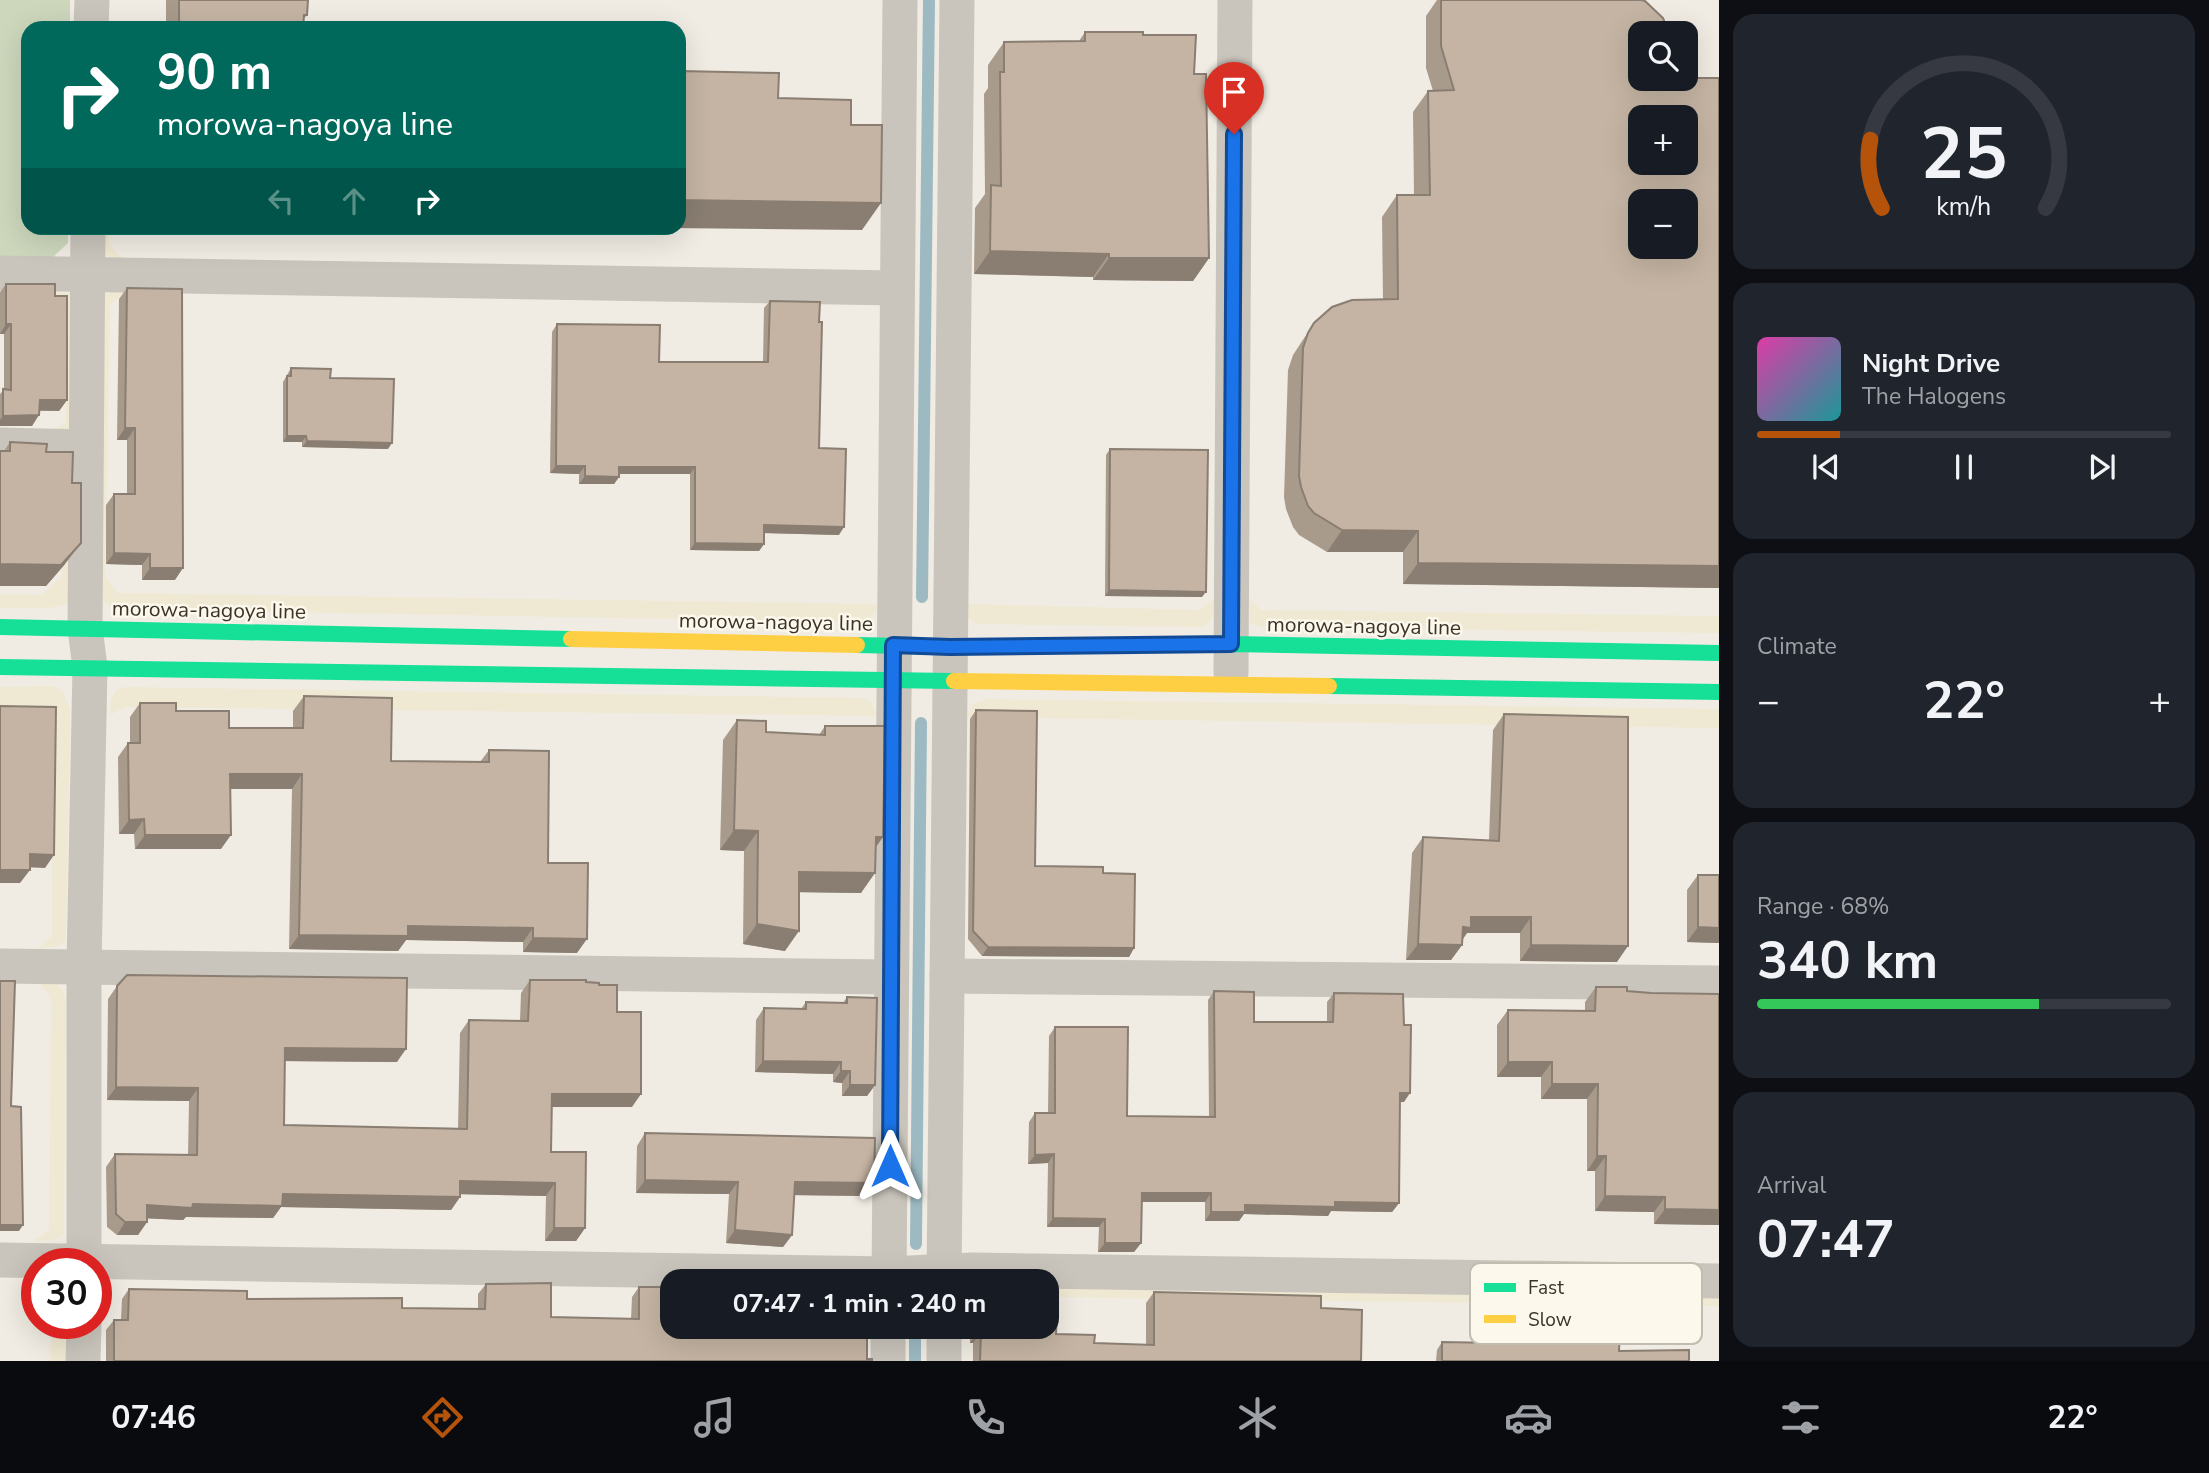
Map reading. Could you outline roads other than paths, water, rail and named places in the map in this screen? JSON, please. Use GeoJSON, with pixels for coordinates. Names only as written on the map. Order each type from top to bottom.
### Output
{"type":"FeatureCollection","features":[{"type":"Feature","properties":{"kind":"main road","name":"morowa-nagoya line"},"geometry":{"type":"LineString","coordinates":[[0,627],[85,628],[949,663],[1231,644],[1719,653]]}},
{"type":"Feature","properties":{"kind":"main road","name":"morowa-nagoya line"},"geometry":{"type":"LineString","coordinates":[[0,667],[893,662],[949,663],[1231,684],[1719,692]]}},
{"type":"Feature","properties":{"kind":"street"},"geometry":{"type":"LineString","coordinates":[[91,21],[92,0]]}},
{"type":"Feature","properties":{"kind":"street"},"geometry":{"type":"LineString","coordinates":[[889,1269],[900,0]]}},
{"type":"Feature","properties":{"kind":"street"},"geometry":{"type":"LineString","coordinates":[[944,1269],[957,0]]}},
{"type":"Feature","properties":{"kind":"street"},"geometry":{"type":"LineString","coordinates":[[1231,684],[1235,0]]}},
{"type":"Feature","properties":{"kind":"street"},"geometry":{"type":"LineString","coordinates":[[85,1248],[84,967],[90,667],[85,628],[88,235]]}},
{"type":"Feature","properties":{"kind":"street"},"geometry":{"type":"LineString","coordinates":[[0,273],[896,288]]}},
{"type":"Feature","properties":{"kind":"street"},"geometry":{"type":"LineString","coordinates":[[0,444],[86,447]]}},
{"type":"Feature","properties":{"kind":"street"},"geometry":{"type":"LineString","coordinates":[[0,966],[891,977]]}},
{"type":"Feature","properties":{"kind":"street"},"geometry":{"type":"LineString","coordinates":[[947,976],[1719,983]]}},
{"type":"Feature","properties":{"kind":"street"},"geometry":{"type":"LineString","coordinates":[[0,1260],[21,1260]]}},
{"type":"Feature","properties":{"kind":"street"},"geometry":{"type":"LineString","coordinates":[[112,1263],[660,1273]]}},
{"type":"Feature","properties":{"kind":"street"},"geometry":{"type":"LineString","coordinates":[[1059,1271],[1470,1277]]}},
{"type":"Feature","properties":{"kind":"street"},"geometry":{"type":"LineString","coordinates":[[83,1339],[83,1361]]}},
{"type":"Feature","properties":{"kind":"street"},"geometry":{"type":"LineString","coordinates":[[888,1339],[888,1361]]}},
{"type":"Feature","properties":{"kind":"street"},"geometry":{"type":"LineString","coordinates":[[944,1339],[944,1361]]}},
{"type":"Feature","properties":{"kind":"waterway"},"geometry":{"type":"LineString","coordinates":[[922,597],[929,0]]}},
{"type":"Feature","properties":{"kind":"waterway"},"geometry":{"type":"LineString","coordinates":[[916,1244],[921,723]]}},
{"type":"Feature","properties":{"kind":"waterway"},"geometry":{"type":"LineString","coordinates":[[915,1339],[915,1361]]}}]}
